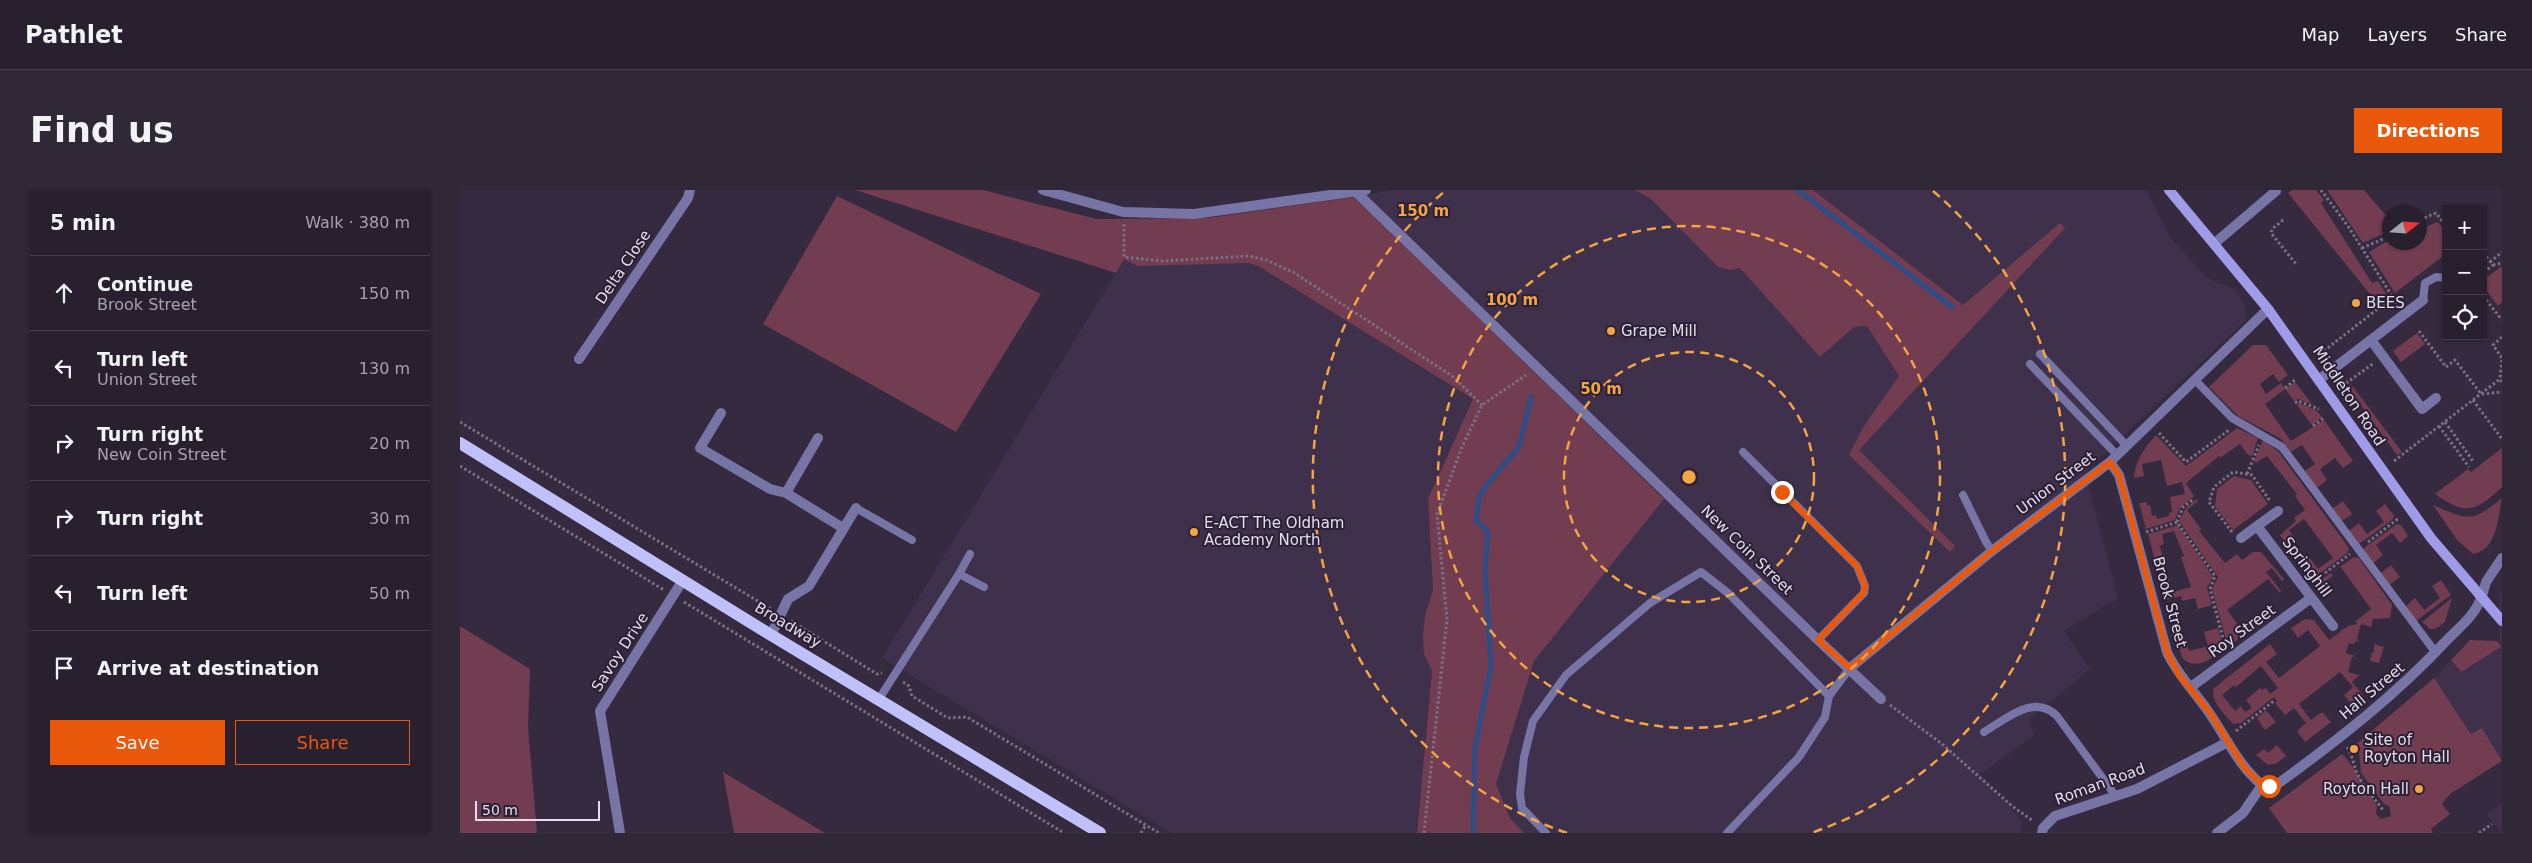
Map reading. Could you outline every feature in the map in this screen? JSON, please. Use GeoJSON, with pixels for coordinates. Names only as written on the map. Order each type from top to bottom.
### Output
{"type":"FeatureCollection","features":[{"type":"Feature","properties":{"kind":"main road","name":"Middleton Road"},"geometry":{"type":"LineString","coordinates":[[2169,190],[2268,309],[2320,379],[2374,460],[2431,538],[2502,621]]}},
{"type":"Feature","properties":{"kind":"main road","name":"Broadway"},"geometry":{"type":"LineString","coordinates":[[460,443],[771,635],[1100,833]]}},
{"type":"Feature","properties":{"kind":"street","name":"Delta Close"},"geometry":{"type":"LineString","coordinates":[[579,359],[688,198],[690,190]]}},
{"type":"Feature","properties":{"kind":"street"},"geometry":{"type":"LineString","coordinates":[[1043,190],[1123,212],[1194,214],[1361,191]]}},
{"type":"Feature","properties":{"kind":"street","name":"New Coin Street"},"geometry":{"type":"LineString","coordinates":[[1361,191],[1536,367],[1881,699]]}},
{"type":"Feature","properties":{"kind":"street"},"geometry":{"type":"LineString","coordinates":[[2215,243],[2276,191]]}},
{"type":"Feature","properties":{"kind":"street"},"geometry":{"type":"LineString","coordinates":[[2320,379],[2423,300]]}},
{"type":"Feature","properties":{"kind":"street","name":"Union Street"},"geometry":{"type":"LineString","coordinates":[[1850,668],[1992,551],[2113,458],[2268,309]]}},
{"type":"Feature","properties":{"kind":"street"},"geometry":{"type":"LineString","coordinates":[[2371,340],[2422,409],[2436,398]]}},
{"type":"Feature","properties":{"kind":"street"},"geometry":{"type":"LineString","coordinates":[[721,413],[700,448],[770,489],[786,493],[843,528]]}},
{"type":"Feature","properties":{"kind":"street"},"geometry":{"type":"LineString","coordinates":[[786,493],[818,438]]}},
{"type":"Feature","properties":{"kind":"street","name":"Brook Street"},"geometry":{"type":"LineString","coordinates":[[2113,458],[2167,652],[2179,675],[2191,687],[2244,767],[2262,785]]}},
{"type":"Feature","properties":{"kind":"street"},"geometry":{"type":"LineString","coordinates":[[771,635],[788,599],[809,586],[856,508]]}},
{"type":"Feature","properties":{"kind":"street"},"geometry":{"type":"LineString","coordinates":[[2240,538],[2278,511]]}},
{"type":"Feature","properties":{"kind":"street","name":"Springhill"},"geometry":{"type":"LineString","coordinates":[[2257,526],[2333,626]]}},
{"type":"Feature","properties":{"kind":"street","name":"Hall Street"},"geometry":{"type":"LineString","coordinates":[[2262,785],[2279,783],[2395,692],[2477,610],[2486,582],[2502,558]]}},
{"type":"Feature","properties":{"kind":"street","name":"Savoy Drive"},"geometry":{"type":"LineString","coordinates":[[620,833],[600,711],[683,580]]}},
{"type":"Feature","properties":{"kind":"street","name":"Roy Street"},"geometry":{"type":"LineString","coordinates":[[2191,687],[2311,598]]}},
{"type":"Feature","properties":{"kind":"street","name":"Roman Road"},"geometry":{"type":"LineString","coordinates":[[2043,831],[2054,816],[2137,789],[2228,742]]}},
{"type":"Feature","properties":{"kind":"street"},"geometry":{"type":"LineString","coordinates":[[2217,833],[2243,812],[2262,785]]}},
{"type":"Feature","properties":{"kind":"lane"},"geometry":{"type":"LineString","coordinates":[[2423,300],[2425,282],[2436,277],[2442,278]]}},
{"type":"Feature","properties":{"kind":"lane"},"geometry":{"type":"LineString","coordinates":[[2040,354],[2126,445]]}},
{"type":"Feature","properties":{"kind":"lane"},"geometry":{"type":"LineString","coordinates":[[2030,364],[2113,458]]}},
{"type":"Feature","properties":{"kind":"lane"},"geometry":{"type":"LineString","coordinates":[[2195,380],[2239,422],[2282,447],[2436,653]]}},
{"type":"Feature","properties":{"kind":"lane"},"geometry":{"type":"LineString","coordinates":[[1744,452],[1857,566],[1865,586],[1864,592],[1818,640]]}},
{"type":"Feature","properties":{"kind":"lane"},"geometry":{"type":"LineString","coordinates":[[1963,495],[1992,551]]}},
{"type":"Feature","properties":{"kind":"lane"},"geometry":{"type":"LineString","coordinates":[[856,508],[912,540]]}},
{"type":"Feature","properties":{"kind":"lane"},"geometry":{"type":"LineString","coordinates":[[879,699],[970,554]]}},
{"type":"Feature","properties":{"kind":"lane"},"geometry":{"type":"LineString","coordinates":[[1546,833],[1522,808],[1520,794],[1524,757],[1533,721],[1566,675],[1650,603],[1701,572],[1728,593],[1829,696]]}},
{"type":"Feature","properties":{"kind":"lane"},"geometry":{"type":"LineString","coordinates":[[959,574],[984,587]]}},
{"type":"Feature","properties":{"kind":"lane"},"geometry":{"type":"LineString","coordinates":[[1727,833],[1799,757],[1825,717],[1829,696],[1850,668]]}},
{"type":"Feature","properties":{"kind":"lane"},"geometry":{"type":"LineString","coordinates":[[1984,732],[2026,707],[2035,705],[2048,708],[2058,716],[2115,795]]}},
{"type":"Feature","properties":{"kind":"path"},"geometry":{"type":"LineString","coordinates":[[2320,354],[2393,297],[2362,248],[2321,190]]}},
{"type":"Feature","properties":{"kind":"path"},"geometry":{"type":"LineString","coordinates":[[2427,217],[2436,213],[2442,221]]}},
{"type":"Feature","properties":{"kind":"path"},"geometry":{"type":"LineString","coordinates":[[1124,219],[1124,257],[1162,261],[1249,256],[1266,260],[1319,287],[1445,371],[1482,405]]}},
{"type":"Feature","properties":{"kind":"path"},"geometry":{"type":"LineString","coordinates":[[2283,220],[2272,229],[2271,233],[2296,264]]}},
{"type":"Feature","properties":{"kind":"path"},"geometry":{"type":"LineString","coordinates":[[2362,248],[2382,239]]}},
{"type":"Feature","properties":{"kind":"path"},"geometry":{"type":"LineString","coordinates":[[2487,269],[2502,252]]}},
{"type":"Feature","properties":{"kind":"path"},"geometry":{"type":"LineString","coordinates":[[2487,257],[2492,263],[2502,263]]}},
{"type":"Feature","properties":{"kind":"path"},"geometry":{"type":"LineString","coordinates":[[2487,301],[2502,320]]}},
{"type":"Feature","properties":{"kind":"path"},"geometry":{"type":"LineString","coordinates":[[2419,331],[2446,367],[2455,360],[2481,394]]}},
{"type":"Feature","properties":{"kind":"path"},"geometry":{"type":"LineString","coordinates":[[2394,461],[2481,394],[2501,381],[2502,359],[2493,345],[2502,337]]}},
{"type":"Feature","properties":{"kind":"path"},"geometry":{"type":"LineString","coordinates":[[2342,386],[2377,360]]}},
{"type":"Feature","properties":{"kind":"path"},"geometry":{"type":"LineString","coordinates":[[1424,833],[1447,619],[1437,514],[1462,448],[1482,405],[1536,367]]}},
{"type":"Feature","properties":{"kind":"path"},"geometry":{"type":"LineString","coordinates":[[2285,388],[2296,380]]}},
{"type":"Feature","properties":{"kind":"path"},"geometry":{"type":"LineString","coordinates":[[2481,394],[2502,392]]}},
{"type":"Feature","properties":{"kind":"path"},"geometry":{"type":"LineString","coordinates":[[2473,400],[2502,439]]}},
{"type":"Feature","properties":{"kind":"path"},"geometry":{"type":"LineString","coordinates":[[2295,403],[2298,401],[2319,409]]}},
{"type":"Feature","properties":{"kind":"path"},"geometry":{"type":"LineString","coordinates":[[2313,426],[2325,417]]}},
{"type":"Feature","properties":{"kind":"path"},"geometry":{"type":"LineString","coordinates":[[460,422],[877,674],[888,672],[909,686],[912,696],[948,718],[968,716],[1160,833]]}},
{"type":"Feature","properties":{"kind":"path"},"geometry":{"type":"LineString","coordinates":[[2157,430],[2186,462],[2239,422]]}},
{"type":"Feature","properties":{"kind":"path"},"geometry":{"type":"LineString","coordinates":[[2445,422],[2472,459],[2465,461]]}},
{"type":"Feature","properties":{"kind":"path"},"geometry":{"type":"LineString","coordinates":[[2439,426],[2469,467]]}},
{"type":"Feature","properties":{"kind":"path"},"geometry":{"type":"LineString","coordinates":[[2247,474],[2263,435]]}},
{"type":"Feature","properties":{"kind":"path"},"geometry":{"type":"LineString","coordinates":[[460,466],[1064,833]]}},
{"type":"Feature","properties":{"kind":"path"},"geometry":{"type":"LineString","coordinates":[[2240,538],[2232,533],[2209,502],[2214,487],[2233,472],[2252,475],[2278,511]]}},
{"type":"Feature","properties":{"kind":"path"},"geometry":{"type":"LineString","coordinates":[[2178,522],[2183,507],[2194,499]]}},
{"type":"Feature","properties":{"kind":"path"},"geometry":{"type":"LineString","coordinates":[[2144,532],[2178,522]]}},
{"type":"Feature","properties":{"kind":"path"},"geometry":{"type":"LineString","coordinates":[[2178,522],[2215,576],[2210,589],[2227,651]]}},
{"type":"Feature","properties":{"kind":"path"},"geometry":{"type":"LineString","coordinates":[[1881,699],[1942,744],[2043,831]]}},
{"type":"Feature","properties":{"kind":"path"},"geometry":{"type":"LineString","coordinates":[[2235,731],[2275,700]]}},
{"type":"Feature","properties":{"kind":"path"},"geometry":{"type":"LineString","coordinates":[[2346,747],[2355,760],[2356,771],[2383,810]]}},
{"type":"Feature","properties":{"kind":"path"},"geometry":{"type":"LineString","coordinates":[[2480,833],[2492,824]]}},
{"type":"Feature","properties":{"kind":"path"},"geometry":{"type":"LineString","coordinates":[[1141,833],[1146,825]]}},
{"type":"Feature","properties":{"kind":"shaded area"},"geometry":{"type":"Polygon","coordinates":[[[855,190],[983,190],[1097,219],[1207,218],[1355,197],[1664,499],[1534,661],[1496,784],[1510,818],[1524,833],[1417,833],[1432,671],[1424,654],[1423,636],[1425,615],[1433,590],[1428,499],[1473,399],[1258,266],[1248,263],[1137,266],[1124,259],[1116,273],[855,190]]]}},
{"type":"Feature","properties":{"kind":"shaded area"},"geometry":{"type":"Polygon","coordinates":[[[1392,190],[2146,190],[2170,237],[2207,278],[2235,289],[2246,306],[2245,321],[2085,472],[2118,598],[2064,631],[2090,669],[2029,720],[2034,736],[1980,774],[2021,820],[2022,833],[1524,833],[1510,818],[1496,784],[1534,661],[1663,499],[1355,197],[1392,190]]]}},
{"type":"Feature","properties":{"kind":"shaded area"},"geometry":{"type":"Polygon","coordinates":[[[1635,190],[1813,190],[1963,305],[2060,223],[2065,228],[1859,450],[1955,546],[1950,552],[1849,455],[1864,426],[1899,376],[1867,326],[1854,327],[1820,357],[1740,268],[1730,270],[1718,267],[1650,198],[1635,190]]]}},
{"type":"Feature","properties":{"kind":"shaded area"},"geometry":{"type":"Polygon","coordinates":[[[2292,190],[2316,190],[2324,200],[2321,203],[2372,283],[2378,281],[2388,297],[2378,304],[2288,193],[2292,190]]]}},
{"type":"Feature","properties":{"kind":"shaded area"},"geometry":{"type":"Polygon","coordinates":[[[2327,190],[2364,190],[2382,211],[2382,234],[2363,243],[2327,190]]]}},
{"type":"Feature","properties":{"kind":"shaded area"},"geometry":{"type":"Polygon","coordinates":[[[837,196],[1041,294],[956,432],[763,324],[837,196]]]}},
{"type":"Feature","properties":{"kind":"shaded area"},"geometry":{"type":"Polygon","coordinates":[[[2438,222],[2442,227],[2442,257],[2395,293],[2369,252],[2382,244],[2382,250],[2427,250],[2427,226],[2438,222]]]}},
{"type":"Feature","properties":{"kind":"shaded area","name":"E-ACT The Oldham Academy North"},"geometry":{"type":"Polygon","coordinates":[[[1124,259],[1248,263],[1258,266],[1473,399],[1428,499],[1433,590],[1425,615],[1424,654],[1432,671],[1417,833],[1171,833],[882,658],[1124,259]]]}},
{"type":"Feature","properties":{"kind":"shaded area"},"geometry":{"type":"Polygon","coordinates":[[[2502,266],[2502,302],[2498,306],[2487,291],[2487,277],[2502,266]]]}},
{"type":"Feature","properties":{"kind":"shaded area"},"geometry":{"type":"Polygon","coordinates":[[[2417,333],[2425,344],[2401,362],[2393,351],[2417,333]]]}},
{"type":"Feature","properties":{"kind":"shaded area"},"geometry":{"type":"Polygon","coordinates":[[[2253,345],[2266,345],[2288,375],[2279,382],[2273,374],[2260,384],[2266,394],[2281,383],[2285,389],[2265,404],[2291,441],[2324,420],[2353,461],[2343,468],[2335,458],[2320,469],[2327,480],[2317,488],[2305,471],[2315,464],[2302,445],[2291,452],[2281,439],[2238,416],[2209,387],[2253,345]]]}},
{"type":"Feature","properties":{"kind":"shaded area"},"geometry":{"type":"Polygon","coordinates":[[[2295,382],[2312,404],[2298,399],[2294,401],[2285,389],[2295,382]]]}},
{"type":"Feature","properties":{"kind":"shaded area"},"geometry":{"type":"Polygon","coordinates":[[[2351,384],[2402,452],[2397,455],[2347,386],[2351,384]]]}},
{"type":"Feature","properties":{"kind":"shaded area"},"geometry":{"type":"Polygon","coordinates":[[[2299,403],[2316,410],[2322,417],[2312,425],[2297,405],[2299,403]]]}},
{"type":"Feature","properties":{"kind":"shaded area"},"geometry":{"type":"Polygon","coordinates":[[[2237,428],[2258,438],[2252,456],[2248,455],[2240,444],[2220,458],[2219,456],[2186,483],[2194,496],[2180,508],[2175,520],[2146,529],[2139,503],[2147,502],[2147,506],[2150,505],[2152,516],[2156,515],[2157,519],[2169,516],[2169,513],[2172,512],[2170,497],[2185,494],[2182,482],[2167,486],[2161,460],[2142,464],[2144,476],[2134,478],[2136,465],[2141,454],[2156,435],[2186,466],[2237,428]]]}},
{"type":"Feature","properties":{"kind":"shaded area"},"geometry":{"type":"Polygon","coordinates":[[[2263,440],[2278,451],[2349,548],[2347,553],[2315,577],[2312,577],[2302,565],[2310,558],[2318,569],[2333,558],[2304,519],[2289,530],[2296,540],[2288,546],[2280,535],[2296,521],[2294,518],[2305,510],[2295,496],[2297,494],[2267,456],[2256,463],[2254,461],[2263,440]]]}},
{"type":"Feature","properties":{"kind":"shaded area"},"geometry":{"type":"Polygon","coordinates":[[[2502,448],[2502,487],[2484,502],[2470,508],[2463,508],[2455,506],[2435,494],[2468,469],[2471,472],[2502,448]]]}},
{"type":"Feature","properties":{"kind":"shaded area"},"geometry":{"type":"Polygon","coordinates":[[[2234,476],[2251,480],[2268,504],[2233,530],[2215,506],[2217,489],[2234,476]]]}},
{"type":"Feature","properties":{"kind":"shaded area"},"geometry":{"type":"Polygon","coordinates":[[[2502,498],[2492,540],[2481,551],[2473,554],[2457,540],[2433,505],[2454,514],[2469,516],[2483,512],[2502,498]]]}},
{"type":"Feature","properties":{"kind":"shaded area"},"geometry":{"type":"Polygon","coordinates":[[[2197,499],[2198,501],[2187,510],[2201,529],[2199,531],[2225,563],[2237,554],[2242,560],[2253,552],[2261,552],[2284,579],[2282,581],[2272,568],[2266,572],[2281,591],[2280,593],[2268,579],[2227,610],[2245,634],[2228,647],[2212,589],[2218,577],[2179,521],[2186,508],[2197,499]]]}},
{"type":"Feature","properties":{"kind":"shaded area"},"geometry":{"type":"Polygon","coordinates":[[[2343,501],[2352,514],[2342,521],[2332,509],[2343,501]]]}},
{"type":"Feature","properties":{"kind":"shaded area"},"geometry":{"type":"Polygon","coordinates":[[[2385,504],[2394,516],[2392,520],[2359,544],[2349,531],[2359,523],[2367,534],[2384,522],[2376,511],[2385,504]]]}},
{"type":"Feature","properties":{"kind":"shaded area"},"geometry":{"type":"Polygon","coordinates":[[[2397,524],[2401,525],[2408,536],[2400,543],[2392,533],[2376,545],[2383,555],[2373,563],[2364,548],[2397,524]]]}},
{"type":"Feature","properties":{"kind":"shaded area"},"geometry":{"type":"Polygon","coordinates":[[[2178,525],[2213,577],[2207,588],[2212,605],[2198,609],[2195,598],[2182,601],[2181,596],[2165,600],[2160,580],[2168,577],[2173,592],[2191,587],[2181,557],[2184,556],[2174,531],[2162,534],[2164,544],[2160,546],[2164,562],[2156,564],[2148,534],[2178,525]]]}},
{"type":"Feature","properties":{"kind":"shaded area"},"geometry":{"type":"Polygon","coordinates":[[[2354,557],[2359,558],[2392,605],[2390,618],[2373,619],[2371,627],[2361,624],[2357,639],[2359,642],[2349,643],[2346,653],[2355,656],[2352,657],[2348,672],[2359,675],[2352,682],[2363,695],[2352,705],[2344,695],[2353,687],[2340,672],[2299,704],[2311,720],[2322,712],[2331,722],[2305,742],[2297,731],[2306,723],[2294,708],[2285,715],[2275,703],[2277,701],[2274,697],[2241,723],[2233,724],[2216,703],[2213,693],[2214,688],[2270,644],[2277,654],[2266,662],[2279,678],[2320,646],[2308,630],[2298,638],[2291,628],[2305,619],[2314,620],[2329,640],[2348,626],[2357,624],[2356,621],[2371,609],[2340,566],[2354,557]],[[2261,666],[2236,687],[2234,685],[2222,695],[2235,711],[2241,706],[2245,712],[2252,708],[2246,700],[2260,688],[2262,690],[2266,688],[2270,694],[2278,688],[2261,666]]]}},
{"type":"Feature","properties":{"kind":"shaded area"},"geometry":{"type":"Polygon","coordinates":[[[2391,565],[2400,577],[2389,585],[2381,573],[2391,565]]]}},
{"type":"Feature","properties":{"kind":"shaded area"},"geometry":{"type":"Polygon","coordinates":[[[2331,573],[2333,576],[2326,581],[2333,591],[2326,596],[2318,586],[2318,582],[2331,573]]]}},
{"type":"Feature","properties":{"kind":"shaded area"},"geometry":{"type":"Polygon","coordinates":[[[2441,580],[2451,595],[2416,621],[2405,607],[2415,598],[2424,610],[2440,598],[2432,586],[2441,580]]]}},
{"type":"Feature","properties":{"kind":"shaded area"},"geometry":{"type":"Polygon","coordinates":[[[2502,589],[2502,761],[2482,728],[2472,734],[2434,679],[2451,659],[2462,670],[2500,644],[2499,597],[2502,589]]]}},
{"type":"Feature","properties":{"kind":"shaded area"},"geometry":{"type":"Polygon","coordinates":[[[2452,598],[2445,622],[2435,629],[2430,629],[2422,622],[2452,598]]]}},
{"type":"Feature","properties":{"kind":"shaded area"},"geometry":{"type":"Polygon","coordinates":[[[460,626],[530,669],[528,727],[537,833],[460,833],[460,626]]]}},
{"type":"Feature","properties":{"kind":"shaded area"},"geometry":{"type":"Polygon","coordinates":[[[2218,628],[2224,649],[2205,662],[2194,664],[2183,659],[2176,641],[2185,638],[2189,651],[2208,646],[2204,632],[2218,628]]]}},
{"type":"Feature","properties":{"kind":"shaded area"},"geometry":{"type":"Polygon","coordinates":[[[2470,640],[2497,641],[2501,647],[2461,672],[2451,660],[2470,640]]]}},
{"type":"Feature","properties":{"kind":"shaded area"},"geometry":{"type":"Polygon","coordinates":[[[2374,644],[2384,647],[2379,663],[2370,661],[2372,652],[2374,653],[2374,644]]]}},
{"type":"Feature","properties":{"kind":"shaded area"},"geometry":{"type":"Polygon","coordinates":[[[2434,678],[2471,734],[2482,728],[2502,761],[2450,794],[2442,804],[2450,814],[2431,829],[2433,833],[2287,833],[2269,808],[2342,754],[2355,770],[2377,806],[2376,814],[2381,819],[2391,816],[2389,806],[2384,804],[2361,773],[2359,752],[2354,746],[2434,678]]]}},
{"type":"Feature","properties":{"kind":"shaded area"},"geometry":{"type":"Polygon","coordinates":[[[2266,710],[2276,722],[2265,730],[2257,718],[2266,710]]]}},
{"type":"Feature","properties":{"kind":"shaded area"},"geometry":{"type":"Polygon","coordinates":[[[2277,745],[2286,756],[2277,763],[2268,765],[2256,755],[2264,749],[2268,753],[2277,745]]]}},
{"type":"Feature","properties":{"kind":"shaded area"},"geometry":{"type":"Polygon","coordinates":[[[723,772],[825,833],[734,833],[723,772]]]}},
{"type":"Feature","properties":{"kind":"shaded area"},"geometry":{"type":"Polygon","coordinates":[[[2502,803],[2502,833],[2501,833],[2487,815],[2502,803]]]}},
{"type":"Feature","properties":{"kind":"waterway"},"geometry":{"type":"LineString","coordinates":[[1798,190],[1952,307]]}},
{"type":"Feature","properties":{"kind":"waterway"},"geometry":{"type":"LineString","coordinates":[[1473,833],[1475,748],[1491,666],[1485,570],[1488,532],[1476,520],[1479,497],[1488,483],[1519,447],[1531,397]]}},
{"type":"Feature","properties":{"kind":"place","name":"BEES"},"geometry":{"type":"Point","coordinates":[2356,303]}},
{"type":"Feature","properties":{"kind":"place","name":"Grape Mill"},"geometry":{"type":"Point","coordinates":[1611,331]}},
{"type":"Feature","properties":{"kind":"place","name":"E-ACT The Oldham Academy North"},"geometry":{"type":"Point","coordinates":[1194,532]}},
{"type":"Feature","properties":{"kind":"place","name":"Site of Royton Hall"},"geometry":{"type":"Point","coordinates":[2354,749]}},
{"type":"Feature","properties":{"kind":"place","name":"Royton Hall"},"geometry":{"type":"Point","coordinates":[2419,789]}},
{"type":"Feature","properties":{"kind":"route"},"geometry":{"type":"LineString","coordinates":[[1782,492],[1857,566],[1865,586],[1864,592],[1818,640],[1850,668],[1992,551],[2110,462],[2116,468],[2119,475],[2167,652],[2172,664],[2210,713],[2244,767],[2262,785],[2269,786]]}}]}
